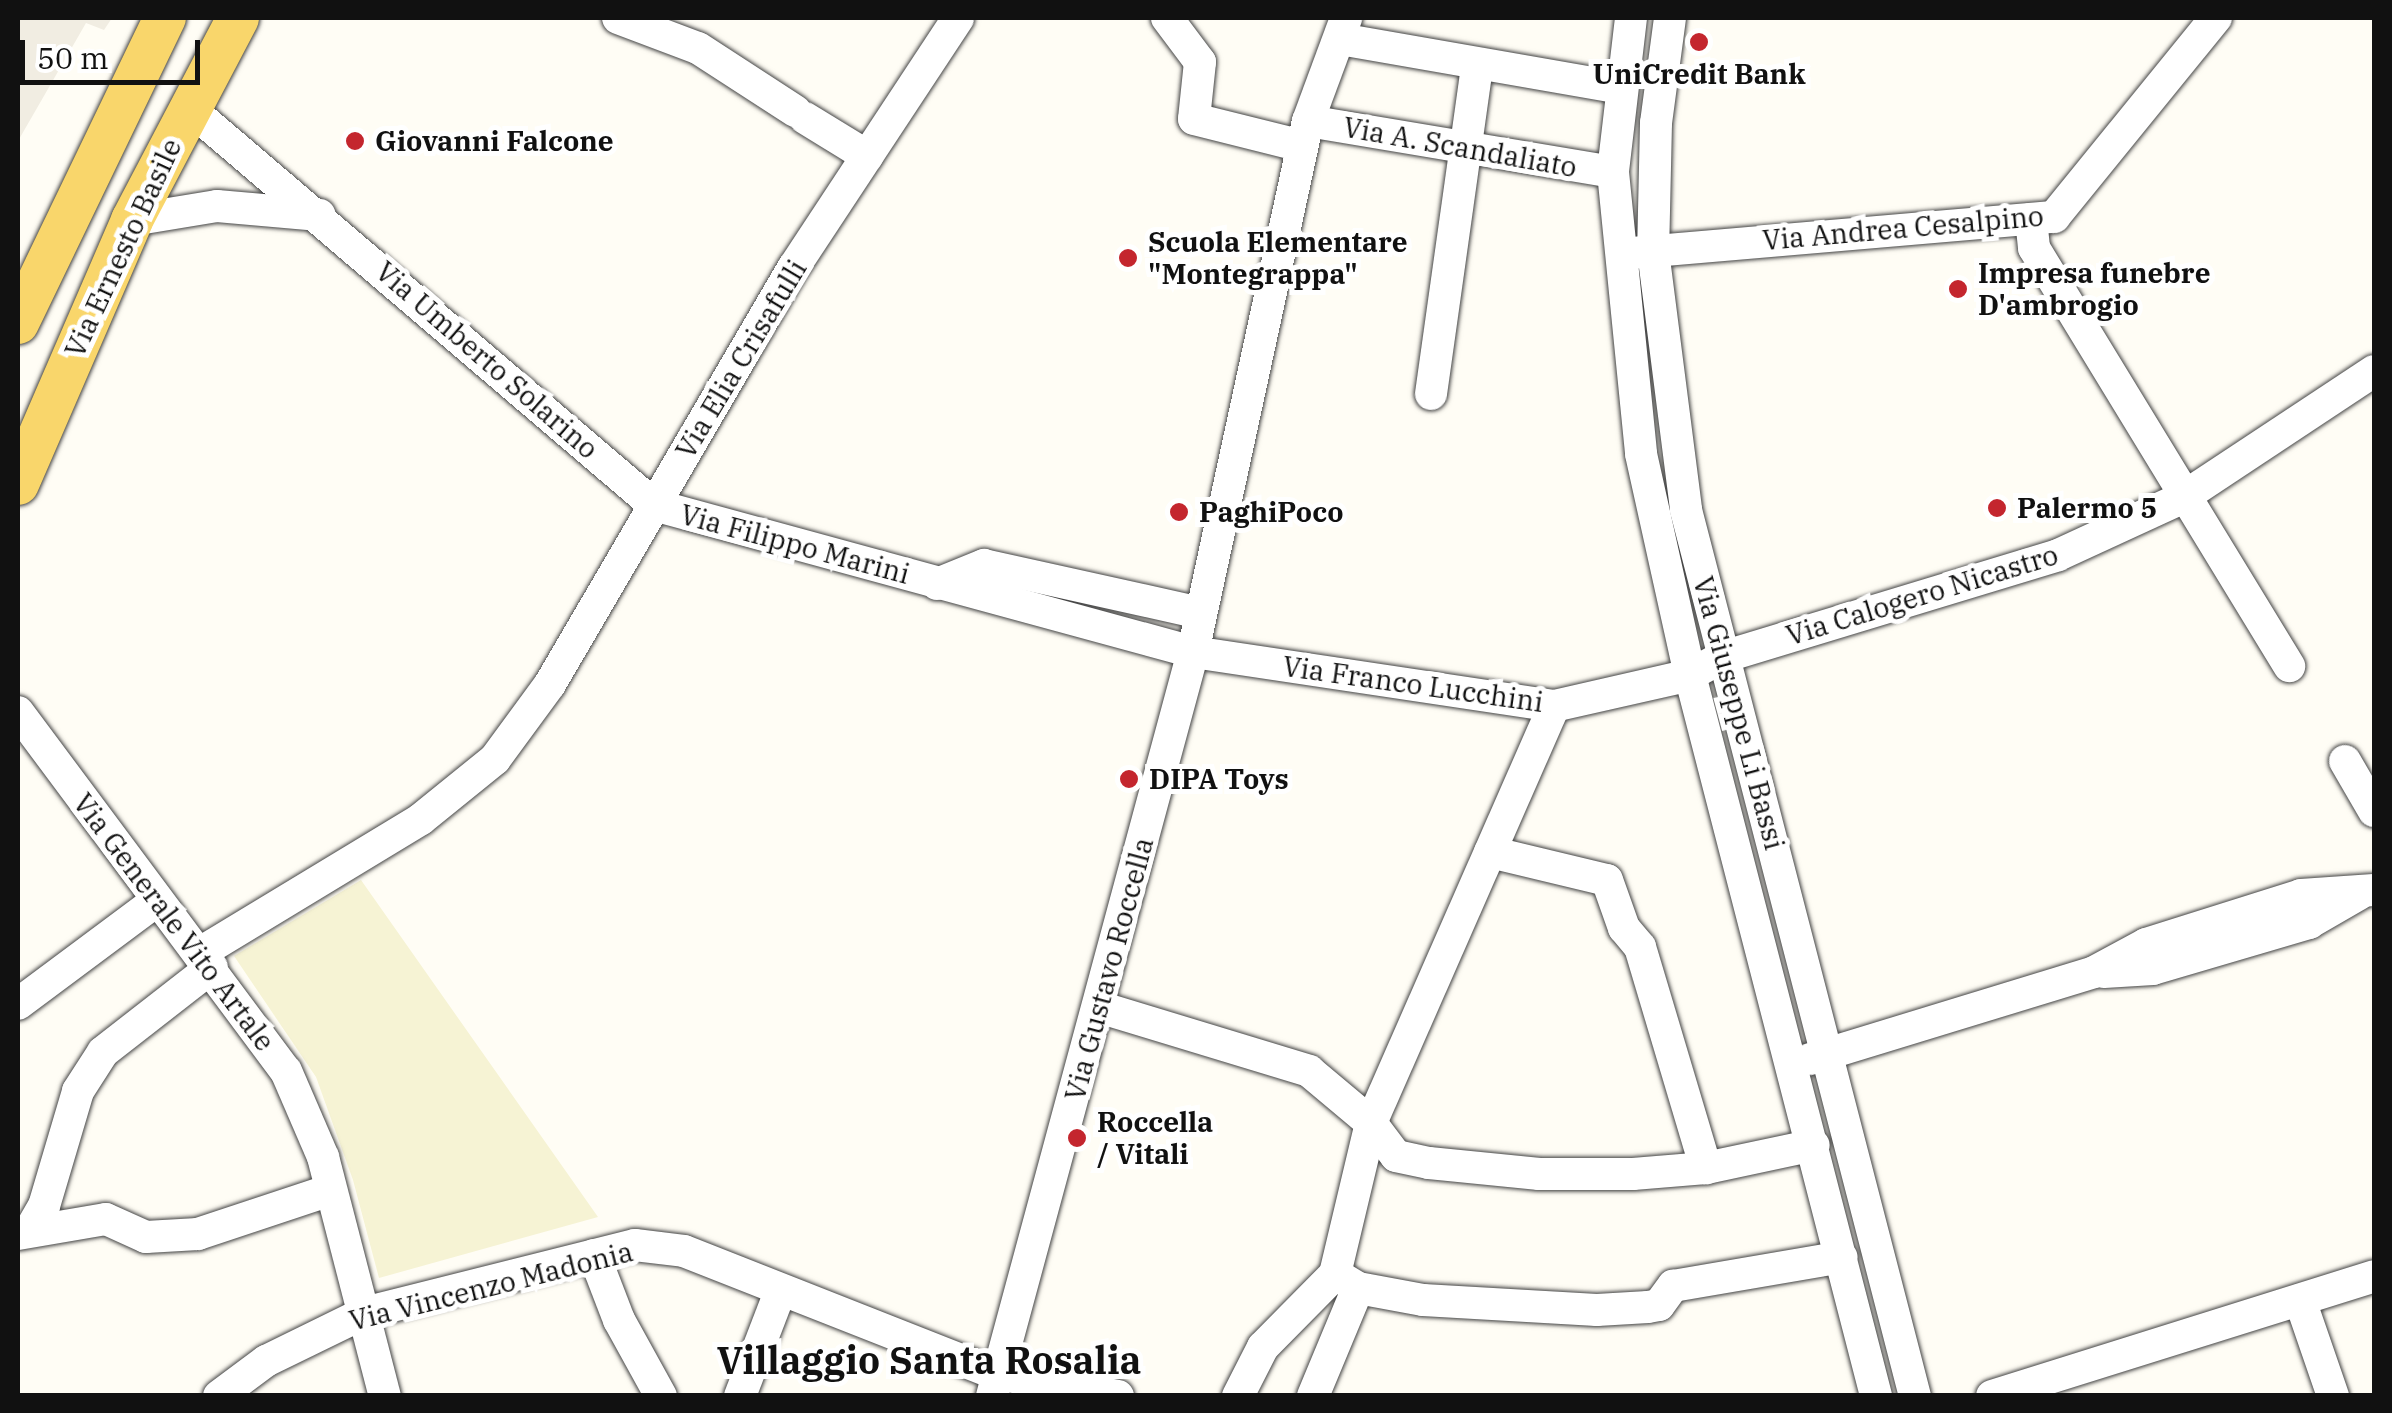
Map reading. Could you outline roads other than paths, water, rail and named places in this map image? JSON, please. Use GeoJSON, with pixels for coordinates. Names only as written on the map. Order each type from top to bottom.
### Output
{"type":"FeatureCollection","features":[{"type":"Feature","properties":{"kind":"main road"},"geometry":{"type":"LineString","coordinates":[[18,323],[165,18]]}},
{"type":"Feature","properties":{"kind":"main road","name":"Via Ernesto Basile"},"geometry":{"type":"LineString","coordinates":[[18,484],[132,220],[238,18]]}},
{"type":"Feature","properties":{"kind":"street"},"geometry":{"type":"LineString","coordinates":[[618,18],[698,48],[868,156]]}},
{"type":"Feature","properties":{"kind":"street","name":"Via Elia Crisafulli"},"geometry":{"type":"LineString","coordinates":[[24,1232],[44,1206],[78,1091],[103,1052],[206,960],[421,819],[494,759],[550,684],[654,505],[868,156],[958,18]]}},
{"type":"Feature","properties":{"kind":"street","name":"Via A. Scandaliato"},"geometry":{"type":"LineString","coordinates":[[1166,18],[1200,62],[1194,119],[1465,150],[1612,172]]}},
{"type":"Feature","properties":{"kind":"street"},"geometry":{"type":"LineString","coordinates":[[1607,18],[1629,32]]}},
{"type":"Feature","properties":{"kind":"street","name":"Via Giuseppe Li Bassi"},"geometry":{"type":"LineString","coordinates":[[1670,18],[1656,123],[1652,251],[1683,492],[1915,1396]]}},
{"type":"Feature","properties":{"kind":"street","name":"Via Andrea Cesalpino"},"geometry":{"type":"LineString","coordinates":[[1617,254],[2054,217],[2216,18]]}},
{"type":"Feature","properties":{"kind":"street"},"geometry":{"type":"LineString","coordinates":[[1343,28],[1477,66],[1620,88]]}},
{"type":"Feature","properties":{"kind":"street","name":"Via Gustavo Roccella"},"geometry":{"type":"LineString","coordinates":[[995,1385],[1193,652],[1305,133],[1343,28]]}},
{"type":"Feature","properties":{"kind":"street","name":"Via Giuseppe Li Bassi"},"geometry":{"type":"LineString","coordinates":[[1629,32],[1612,172],[1617,254],[1641,454],[1690,675],[1876,1396]]}},
{"type":"Feature","properties":{"kind":"street"},"geometry":{"type":"LineString","coordinates":[[1432,394],[1477,66]]}},
{"type":"Feature","properties":{"kind":"street","name":"Via Umberto Solarino"},"geometry":{"type":"LineString","coordinates":[[189,108],[320,214],[654,505]]}},
{"type":"Feature","properties":{"kind":"street"},"geometry":{"type":"LineString","coordinates":[[132,220],[217,206],[320,214]]}},
{"type":"Feature","properties":{"kind":"street"},"geometry":{"type":"LineString","coordinates":[[2030,219],[2034,248],[2182,498],[2290,666]]}},
{"type":"Feature","properties":{"kind":"street","name":"Via Calogero Nicastro"},"geometry":{"type":"LineString","coordinates":[[1690,675],[1724,657],[2058,555],[2182,498],[2374,372]]}},
{"type":"Feature","properties":{"kind":"street","name":"Via Filippo Marini"},"geometry":{"type":"LineString","coordinates":[[654,505],[1193,652]]}},
{"type":"Feature","properties":{"kind":"street","name":"Via Filippo Marini"},"geometry":{"type":"LineString","coordinates":[[937,584],[984,565],[1201,613]]}},
{"type":"Feature","properties":{"kind":"street","name":"Via Franco Lucchini"},"geometry":{"type":"LineString","coordinates":[[1193,652],[1554,706],[1690,675]]}},
{"type":"Feature","properties":{"kind":"street"},"geometry":{"type":"LineString","coordinates":[[1313,1396],[1347,1281],[1371,1123],[1554,706]]}},
{"type":"Feature","properties":{"kind":"street","name":"Via Generale Vito Artale"},"geometry":{"type":"LineString","coordinates":[[18,712],[286,1071],[330,1190],[385,1396]]}},
{"type":"Feature","properties":{"kind":"street"},"geometry":{"type":"LineString","coordinates":[[2344,761],[2374,811]]}},
{"type":"Feature","properties":{"kind":"street"},"geometry":{"type":"LineString","coordinates":[[1490,852],[1607,880],[1624,928],[1640,947],[1706,1168]]}},
{"type":"Feature","properties":{"kind":"street"},"geometry":{"type":"LineString","coordinates":[[1791,1064],[2094,972],[2146,944],[2301,895],[2367,892]]}},
{"type":"Feature","properties":{"kind":"street"},"geometry":{"type":"LineString","coordinates":[[18,1004],[156,900]]}},
{"type":"Feature","properties":{"kind":"street"},"geometry":{"type":"LineString","coordinates":[[1100,1007],[1309,1071],[1371,1123],[1396,1156],[1465,1168],[1539,1174],[1706,1168],[1814,1145]]}},
{"type":"Feature","properties":{"kind":"street"},"geometry":{"type":"LineString","coordinates":[[24,1232],[106,1219],[146,1237],[198,1234],[330,1190]]}},
{"type":"Feature","properties":{"kind":"street","name":"Via Vincenzo Madonia"},"geometry":{"type":"LineString","coordinates":[[219,1396],[266,1360],[364,1313],[635,1246],[684,1252],[995,1385],[1118,1396]]}},
{"type":"Feature","properties":{"kind":"street"},"geometry":{"type":"LineString","coordinates":[[594,1254],[619,1320],[661,1396]]}},
{"type":"Feature","properties":{"kind":"street"},"geometry":{"type":"LineString","coordinates":[[1238,1396],[1263,1346],[1347,1281],[1532,1310],[1634,1308],[1659,1305],[1673,1286],[1842,1256]]}},
{"type":"Feature","properties":{"kind":"street"},"geometry":{"type":"LineString","coordinates":[[1992,1396],[2374,1276]]}},
{"type":"Feature","properties":{"kind":"street"},"geometry":{"type":"LineString","coordinates":[[740,1396],[780,1292]]}},
{"type":"Feature","properties":{"kind":"street"},"geometry":{"type":"LineString","coordinates":[[2300,1300],[2333,1396]]}},
{"type":"Feature","properties":{"kind":"place","name":"UniCredit Bank"},"geometry":{"type":"Point","coordinates":[1699,42]}},
{"type":"Feature","properties":{"kind":"place","name":"Giovanni Falcone"},"geometry":{"type":"Point","coordinates":[355,141]}},
{"type":"Feature","properties":{"kind":"place","name":"Scuola Elementare \"Montegrappa\""},"geometry":{"type":"Point","coordinates":[1128,258]}},
{"type":"Feature","properties":{"kind":"place","name":"Impresa funebre D'ambrogio"},"geometry":{"type":"Point","coordinates":[1958,289]}},
{"type":"Feature","properties":{"kind":"place","name":"Palermo 5"},"geometry":{"type":"Point","coordinates":[1997,508]}},
{"type":"Feature","properties":{"kind":"place","name":"PaghiPoco"},"geometry":{"type":"Point","coordinates":[1179,512]}},
{"type":"Feature","properties":{"kind":"place","name":"DIPA Toys"},"geometry":{"type":"Point","coordinates":[1129,779]}},
{"type":"Feature","properties":{"kind":"place","name":"Roccella / Vitali"},"geometry":{"type":"Point","coordinates":[1077,1138]}},
{"type":"Feature","properties":{"kind":"district","name":"Villaggio Santa Rosalia"},"geometry":{"type":"Point","coordinates":[929,1360]}}]}
